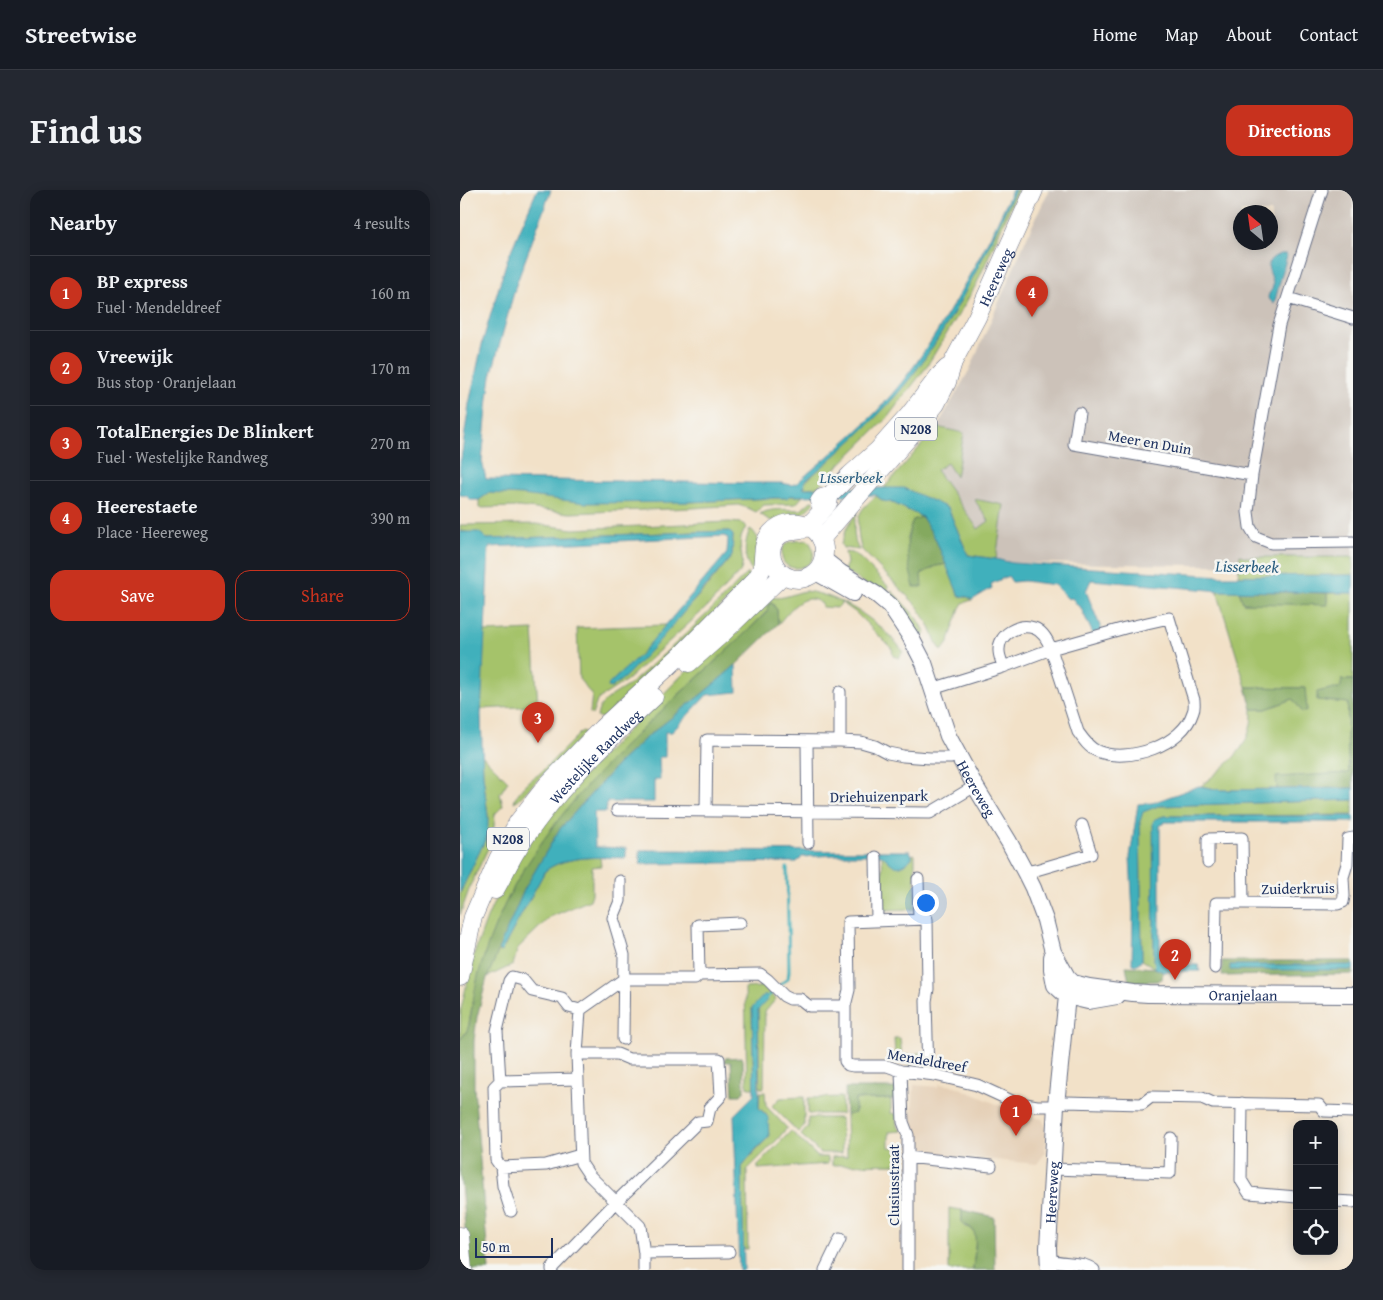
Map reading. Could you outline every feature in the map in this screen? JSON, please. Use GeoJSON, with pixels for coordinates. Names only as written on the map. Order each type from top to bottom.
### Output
{"type":"FeatureCollection","features":[{"type":"Feature","properties":{"kind":"main road","name":"Heereweg"},"geometry":{"type":"LineString","coordinates":[[821,539],[936,404],[948,382],[953,362],[976,317],[1034,190]]}},
{"type":"Feature","properties":{"kind":"main road","name":"Heereweg"},"geometry":{"type":"LineString","coordinates":[[804,524],[822,498],[833,492],[878,450],[909,415],[939,376],[953,362]]}},
{"type":"Feature","properties":{"kind":"main road"},"geometry":{"type":"LineString","coordinates":[[793,522],[804,524],[816,532],[821,539],[824,549],[820,565],[807,577],[798,579],[783,575],[774,564],[770,542],[774,530],[782,525],[793,522]]}},
{"type":"Feature","properties":{"kind":"main road","name":"Westelijke Randweg"},"geometry":{"type":"LineString","coordinates":[[460,977],[473,917],[498,859],[518,822],[547,785],[602,728],[683,653],[756,579],[763,565],[763,550],[770,542]]}},
{"type":"Feature","properties":{"kind":"main road","name":"Heereweg"},"geometry":{"type":"LineString","coordinates":[[820,565],[841,573],[877,595],[890,606],[919,653],[948,736],[975,786],[1009,842],[1033,888],[1045,920],[1052,952],[1052,969],[1055,985],[1070,990],[1056,1105],[1048,1265]]}},
{"type":"Feature","properties":{"kind":"main road","name":"Westelijke Randweg"},"geometry":{"type":"LineString","coordinates":[[460,977],[493,894],[515,853],[554,799],[615,733],[696,656],[723,634],[783,575]]}},
{"type":"Feature","properties":{"kind":"main road","name":"Oranjelaan"},"geometry":{"type":"LineString","coordinates":[[1070,990],[1088,1001],[1133,993],[1353,995]]}},
{"type":"Feature","properties":{"kind":"main road"},"geometry":{"type":"LineString","coordinates":[[460,1236],[463,1270]]}},
{"type":"Feature","properties":{"kind":"street"},"geometry":{"type":"LineString","coordinates":[[1322,190],[1280,325],[1252,475],[1248,512],[1250,527],[1256,537],[1271,543],[1353,542]]}},
{"type":"Feature","properties":{"kind":"street"},"geometry":{"type":"LineString","coordinates":[[1288,298],[1353,318]]}},
{"type":"Feature","properties":{"kind":"street","name":"Meer en Duin"},"geometry":{"type":"LineString","coordinates":[[1079,413],[1074,444],[1252,475]]}},
{"type":"Feature","properties":{"kind":"street"},"geometry":{"type":"LineString","coordinates":[[932,689],[1003,667],[1051,649],[1169,618],[1194,700],[1193,713],[1185,728],[1156,748],[1125,755],[1108,754],[1096,751],[1084,742],[1078,732],[1051,649],[1048,641],[1039,630],[1033,627],[1021,627],[1011,630],[1004,637],[999,651],[1003,667]]}},
{"type":"Feature","properties":{"kind":"street"},"geometry":{"type":"LineString","coordinates":[[840,692],[840,741]]}},
{"type":"Feature","properties":{"kind":"street"},"geometry":{"type":"LineString","coordinates":[[706,811],[707,740],[861,742],[875,746],[888,753],[903,756],[951,758],[958,754]]}},
{"type":"Feature","properties":{"kind":"street","name":"Driehuizenpark"},"geometry":{"type":"LineString","coordinates":[[807,741],[808,843]]}},
{"type":"Feature","properties":{"kind":"street","name":"Driehuizenpark"},"geometry":{"type":"LineString","coordinates":[[617,810],[930,813],[975,786]]}},
{"type":"Feature","properties":{"kind":"street"},"geometry":{"type":"LineString","coordinates":[[1025,872],[1091,854],[1082,825]]}},
{"type":"Feature","properties":{"kind":"street","name":"Zuiderkruis"},"geometry":{"type":"LineString","coordinates":[[1208,862],[1208,839],[1242,838],[1244,903]]}},
{"type":"Feature","properties":{"kind":"street","name":"Zuiderkruis"},"geometry":{"type":"LineString","coordinates":[[1215,968],[1216,903],[1338,904],[1343,902],[1344,876],[1348,864],[1348,839],[1353,838]]}},
{"type":"Feature","properties":{"kind":"street"},"geometry":{"type":"LineString","coordinates":[[876,857],[877,921],[927,919],[928,989],[926,1001],[928,1073]]}},
{"type":"Feature","properties":{"kind":"street"},"geometry":{"type":"LineString","coordinates":[[918,879],[919,919]]}},
{"type":"Feature","properties":{"kind":"street"},"geometry":{"type":"LineString","coordinates":[[620,881],[620,901],[613,918],[624,955],[624,1039]]}},
{"type":"Feature","properties":{"kind":"street","name":"Mendeldreef"},"geometry":{"type":"LineString","coordinates":[[877,921],[848,922],[849,990],[845,1006],[846,1061],[848,1064],[854,1066],[887,1066],[901,1071],[928,1073],[977,1085],[1014,1102],[1037,1106],[1056,1105],[1066,1102],[1142,1104],[1151,1097],[1202,1098],[1213,1102],[1319,1106],[1324,1111],[1353,1112]]}},
{"type":"Feature","properties":{"kind":"street"},"geometry":{"type":"LineString","coordinates":[[699,975],[698,925],[740,923]]}},
{"type":"Feature","properties":{"kind":"street"},"geometry":{"type":"LineString","coordinates":[[500,1082],[497,1031],[509,981],[512,978],[523,980],[532,991],[562,998],[569,1008],[580,1010],[624,979],[695,979],[699,975],[760,974],[771,982],[784,996],[790,999],[800,999],[809,1006],[845,1006]]}},
{"type":"Feature","properties":{"kind":"street"},"geometry":{"type":"LineString","coordinates":[[580,1010],[578,1078],[581,1163],[583,1168],[640,1226],[644,1253],[644,1270]]}},
{"type":"Feature","properties":{"kind":"street"},"geometry":{"type":"LineString","coordinates":[[552,1270],[616,1202],[698,1122],[707,1121],[710,1108],[721,1096],[719,1059],[629,1059],[617,1054],[578,1054]]}},
{"type":"Feature","properties":{"kind":"street","name":"Clusiusstraat"},"geometry":{"type":"LineString","coordinates":[[901,1071],[903,1122],[908,1135],[908,1270]]}},
{"type":"Feature","properties":{"kind":"street"},"geometry":{"type":"LineString","coordinates":[[511,1211],[503,1186],[501,1167],[496,1160],[494,1087],[500,1082],[578,1078]]}},
{"type":"Feature","properties":{"kind":"street"},"geometry":{"type":"LineString","coordinates":[[1242,1103],[1241,1180],[1249,1193],[1293,1197]]}},
{"type":"Feature","properties":{"kind":"street"},"geometry":{"type":"LineString","coordinates":[[1053,1169],[1170,1173],[1171,1138]]}},
{"type":"Feature","properties":{"kind":"street"},"geometry":{"type":"LineString","coordinates":[[501,1167],[546,1165],[580,1155]]}},
{"type":"Feature","properties":{"kind":"street"},"geometry":{"type":"LineString","coordinates":[[907,1157],[990,1166]]}},
{"type":"Feature","properties":{"kind":"street"},"geometry":{"type":"LineString","coordinates":[[1338,1201],[1353,1202]]}},
{"type":"Feature","properties":{"kind":"street"},"geometry":{"type":"LineString","coordinates":[[825,1270],[840,1239]]}},
{"type":"Feature","properties":{"kind":"street"},"geometry":{"type":"LineString","coordinates":[[644,1253],[729,1252]]}},
{"type":"Feature","properties":{"kind":"street"},"geometry":{"type":"LineString","coordinates":[[1048,1265],[1053,1262],[1089,1266],[1094,1270]]}},
{"type":"Feature","properties":{"kind":"shaded area"},"geometry":{"type":"Polygon","coordinates":[[[1049,190],[1353,190],[1353,567],[967,562],[892,479],[937,427],[970,369],[1049,190]]]}},
{"type":"Feature","properties":{"kind":"shaded area"},"geometry":{"type":"Polygon","coordinates":[[[939,1084],[955,1086],[1017,1113],[1042,1119],[1047,1129],[1045,1153],[1037,1164],[910,1152],[914,1085],[938,1087],[939,1084]]]}},
{"type":"Feature","properties":{"kind":"green space"},"geometry":{"type":"Polygon","coordinates":[[[1015,190],[1018,190],[977,283],[925,369],[887,418],[818,487],[803,488],[804,483],[876,417],[917,369],[942,331],[971,279],[1015,190]]]}},
{"type":"Feature","properties":{"kind":"green space"},"geometry":{"type":"Polygon","coordinates":[[[937,427],[964,433],[956,477],[947,463],[936,470],[978,529],[989,521],[974,499],[1004,505],[996,559],[968,555],[948,508],[884,488],[937,427]]]}},
{"type":"Feature","properties":{"kind":"green space"},"geometry":{"type":"Polygon","coordinates":[[[489,493],[688,502],[803,496],[796,504],[764,505],[756,512],[738,505],[570,513],[519,507],[479,508],[479,500],[489,493]]]}},
{"type":"Feature","properties":{"kind":"green space"},"geometry":{"type":"Polygon","coordinates":[[[876,496],[883,501],[891,502],[922,517],[913,520],[907,538],[908,557],[921,574],[936,566],[947,564],[959,596],[968,597],[972,600],[963,603],[960,608],[948,643],[942,651],[918,607],[862,550],[858,530],[860,514],[864,507],[876,496]]]}},
{"type":"Feature","properties":{"kind":"green space"},"geometry":{"type":"Polygon","coordinates":[[[811,501],[815,502],[801,515],[774,521],[760,514],[785,509],[801,510],[811,501]]]}},
{"type":"Feature","properties":{"kind":"green space"},"geometry":{"type":"Polygon","coordinates":[[[859,508],[855,518],[854,529],[855,540],[859,550],[843,548],[841,544],[846,529],[859,508]]]}},
{"type":"Feature","properties":{"kind":"green space"},"geometry":{"type":"Polygon","coordinates":[[[922,517],[935,538],[947,564],[936,566],[921,574],[922,587],[914,587],[908,562],[907,545],[913,520],[922,517]]]}},
{"type":"Feature","properties":{"kind":"green space"},"geometry":{"type":"Polygon","coordinates":[[[741,523],[746,526],[740,542],[742,568],[740,572],[708,606],[627,680],[600,698],[592,715],[590,713],[592,694],[579,679],[577,628],[666,625],[641,654],[609,684],[611,688],[705,589],[732,556],[733,535],[729,531],[487,539],[463,531],[460,532],[460,525],[536,524],[573,529],[741,523]]]}},
{"type":"Feature","properties":{"kind":"green space"},"geometry":{"type":"Polygon","coordinates":[[[750,529],[758,538],[755,574],[748,564],[745,553],[746,540],[750,529]]]}},
{"type":"Feature","properties":{"kind":"green space"},"geometry":{"type":"Polygon","coordinates":[[[808,540],[813,550],[813,558],[809,564],[795,568],[788,566],[783,561],[782,552],[784,546],[792,541],[808,540]]]}},
{"type":"Feature","properties":{"kind":"green space"},"geometry":{"type":"Polygon","coordinates":[[[845,552],[857,555],[888,586],[888,599],[844,570],[847,563],[845,552]]]}},
{"type":"Feature","properties":{"kind":"green space"},"geometry":{"type":"Polygon","coordinates":[[[1240,555],[1246,557],[1353,557],[1353,575],[1238,576],[1240,555]]]}},
{"type":"Feature","properties":{"kind":"green space"},"geometry":{"type":"Polygon","coordinates":[[[746,574],[752,577],[603,718],[597,717],[603,703],[649,668],[746,574]]]}},
{"type":"Feature","properties":{"kind":"green space"},"geometry":{"type":"Polygon","coordinates":[[[891,590],[918,619],[926,633],[917,634],[892,602],[891,590]]]}},
{"type":"Feature","properties":{"kind":"green space"},"geometry":{"type":"Polygon","coordinates":[[[805,591],[846,604],[872,620],[903,651],[899,658],[893,656],[892,649],[855,612],[842,603],[837,608],[822,607],[822,604],[815,600],[803,600],[797,603],[778,624],[777,610],[770,603],[768,610],[744,635],[676,697],[552,827],[472,1006],[468,1029],[460,1040],[461,1009],[473,957],[498,893],[518,857],[571,788],[689,668],[772,597],[784,597],[805,591]]]}},
{"type":"Feature","properties":{"kind":"green space"},"geometry":{"type":"Polygon","coordinates":[[[1217,591],[1239,591],[1243,603],[1327,604],[1327,593],[1353,593],[1353,680],[1342,680],[1341,689],[1318,692],[1317,700],[1348,703],[1349,774],[1277,777],[1277,789],[1221,790],[1201,786],[1237,754],[1248,734],[1252,709],[1266,709],[1293,699],[1302,711],[1304,688],[1246,687],[1217,591]]]}},
{"type":"Feature","properties":{"kind":"green space"},"geometry":{"type":"Polygon","coordinates":[[[1239,591],[1327,593],[1327,605],[1243,603],[1239,591]]]}},
{"type":"Feature","properties":{"kind":"green space"},"geometry":{"type":"Polygon","coordinates":[[[770,603],[777,610],[778,624],[736,665],[648,736],[619,763],[559,830],[525,888],[487,978],[477,1017],[474,1041],[474,1087],[489,1270],[469,1270],[460,1173],[460,1040],[469,1026],[478,976],[489,941],[499,918],[515,885],[540,845],[568,808],[599,772],[632,739],[768,611],[767,608],[770,603]]]}},
{"type":"Feature","properties":{"kind":"green space"},"geometry":{"type":"Polygon","coordinates":[[[533,630],[538,706],[481,709],[484,632],[533,630]]]}},
{"type":"Feature","properties":{"kind":"green space"},"geometry":{"type":"Polygon","coordinates":[[[1342,680],[1353,680],[1353,788],[1277,789],[1276,777],[1349,773],[1348,703],[1317,700],[1317,692],[1340,689],[1342,680]]]}},
{"type":"Feature","properties":{"kind":"green space"},"geometry":{"type":"Polygon","coordinates":[[[1246,687],[1305,688],[1307,710],[1302,712],[1293,699],[1266,709],[1252,709],[1246,687]]]}},
{"type":"Feature","properties":{"kind":"green space"},"geometry":{"type":"Polygon","coordinates":[[[582,731],[585,732],[514,802],[524,787],[582,731]]]}},
{"type":"Feature","properties":{"kind":"green space"},"geometry":{"type":"Polygon","coordinates":[[[482,755],[508,781],[500,794],[503,806],[495,814],[493,838],[471,884],[460,915],[460,893],[486,838],[488,816],[482,755]]]}},
{"type":"Feature","properties":{"kind":"green space"},"geometry":{"type":"Polygon","coordinates":[[[1353,800],[1353,815],[1164,816],[1155,819],[1155,968],[1142,960],[1140,821],[1142,812],[1158,806],[1353,800]]]}},
{"type":"Feature","properties":{"kind":"green space"},"geometry":{"type":"Polygon","coordinates":[[[915,854],[915,909],[884,910],[882,855],[887,860],[902,866],[915,854]]]}},
{"type":"Feature","properties":{"kind":"green space"},"geometry":{"type":"Polygon","coordinates":[[[600,857],[601,866],[592,867],[592,894],[590,900],[550,917],[518,948],[513,965],[487,977],[498,950],[501,952],[545,871],[564,862],[600,857]]]}},
{"type":"Feature","properties":{"kind":"green space"},"geometry":{"type":"Polygon","coordinates":[[[1222,961],[1353,961],[1353,965],[1230,965],[1353,970],[1353,974],[1222,976],[1222,961]]]}},
{"type":"Feature","properties":{"kind":"green space"},"geometry":{"type":"Polygon","coordinates":[[[1126,966],[1155,968],[1163,972],[1162,979],[1157,981],[1129,982],[1126,966]]]}},
{"type":"Feature","properties":{"kind":"green space"},"geometry":{"type":"Polygon","coordinates":[[[760,980],[762,980],[764,988],[776,999],[765,1012],[764,1088],[760,1088],[758,1010],[752,1008],[754,1088],[749,1088],[747,1087],[745,988],[760,987],[760,980]]]}},
{"type":"Feature","properties":{"kind":"green space"},"geometry":{"type":"Polygon","coordinates":[[[894,1038],[900,1038],[902,1055],[922,1053],[920,1063],[915,1065],[906,1064],[906,1060],[898,1060],[898,1057],[895,1056],[894,1038]]]}},
{"type":"Feature","properties":{"kind":"green space"},"geometry":{"type":"Polygon","coordinates":[[[742,1057],[744,1091],[741,1095],[733,1095],[731,1062],[725,1062],[725,1058],[742,1057]]]}},
{"type":"Feature","properties":{"kind":"green space"},"geometry":{"type":"Polygon","coordinates":[[[845,1088],[897,1088],[897,1099],[855,1099],[855,1113],[846,1115],[845,1088]]]}},
{"type":"Feature","properties":{"kind":"green space"},"geometry":{"type":"Polygon","coordinates":[[[760,1092],[765,1092],[766,1106],[787,1128],[747,1170],[748,1249],[743,1249],[742,1167],[769,1137],[766,1114],[759,1108],[760,1092]]]}},
{"type":"Feature","properties":{"kind":"green space"},"geometry":{"type":"Polygon","coordinates":[[[804,1097],[804,1126],[798,1132],[772,1106],[780,1098],[804,1097]]]}},
{"type":"Feature","properties":{"kind":"green space"},"geometry":{"type":"Polygon","coordinates":[[[842,1097],[842,1114],[808,1114],[808,1098],[842,1097]]]}},
{"type":"Feature","properties":{"kind":"green space"},"geometry":{"type":"Polygon","coordinates":[[[855,1099],[891,1099],[891,1113],[896,1114],[897,1126],[902,1131],[889,1132],[889,1147],[896,1148],[895,1152],[901,1152],[901,1164],[832,1165],[832,1157],[847,1156],[846,1115],[855,1113],[855,1099]]]}},
{"type":"Feature","properties":{"kind":"green space"},"geometry":{"type":"Polygon","coordinates":[[[808,1118],[841,1118],[842,1153],[820,1153],[801,1135],[808,1127],[808,1118]]]}},
{"type":"Feature","properties":{"kind":"green space"},"geometry":{"type":"Polygon","coordinates":[[[791,1131],[818,1157],[828,1157],[828,1164],[758,1169],[758,1165],[791,1131]]]}},
{"type":"Feature","properties":{"kind":"green space"},"geometry":{"type":"Polygon","coordinates":[[[949,1208],[962,1210],[962,1223],[974,1231],[976,1236],[973,1270],[949,1270],[949,1208]]]}},
{"type":"Feature","properties":{"kind":"green space"},"geometry":{"type":"Polygon","coordinates":[[[962,1210],[994,1217],[995,1270],[973,1270],[975,1237],[972,1229],[962,1223],[962,1210]]]}},
{"type":"Feature","properties":{"kind":"water"},"geometry":{"type":"Polygon","coordinates":[[[537,190],[551,190],[516,285],[491,376],[482,461],[486,479],[781,483],[792,485],[797,483],[867,421],[904,380],[949,312],[997,223],[1012,190],[1015,190],[963,296],[933,347],[898,393],[876,417],[804,482],[803,488],[904,488],[948,508],[968,555],[1012,563],[1223,576],[1353,575],[1353,593],[1222,591],[1091,580],[1086,591],[1102,631],[1093,634],[1080,606],[1072,598],[1068,599],[1055,585],[1024,581],[1012,582],[1008,576],[991,584],[992,588],[972,600],[968,597],[959,596],[935,538],[922,517],[891,502],[883,501],[876,495],[789,496],[787,498],[688,502],[586,503],[489,493],[479,500],[470,500],[467,496],[460,495],[460,466],[469,404],[483,340],[507,260],[537,190]]]}},
{"type":"Feature","properties":{"kind":"water"},"geometry":{"type":"Polygon","coordinates":[[[1280,254],[1287,255],[1274,304],[1268,298],[1273,281],[1268,265],[1273,257],[1280,254]]]}},
{"type":"Feature","properties":{"kind":"water"},"geometry":{"type":"Polygon","coordinates":[[[729,531],[733,535],[732,556],[653,648],[625,677],[611,688],[608,687],[609,684],[641,654],[727,553],[728,538],[724,536],[489,547],[481,715],[483,775],[488,826],[486,838],[460,893],[460,532],[479,532],[487,539],[729,531]]]}},
{"type":"Feature","properties":{"kind":"water"},"geometry":{"type":"Polygon","coordinates":[[[736,665],[737,692],[707,695],[672,732],[665,732],[665,757],[659,757],[660,780],[654,780],[654,802],[607,802],[606,812],[594,812],[595,847],[626,848],[626,858],[584,858],[563,862],[545,871],[501,952],[498,950],[525,888],[559,830],[619,763],[648,736],[736,665]]]}},
{"type":"Feature","properties":{"kind":"water"},"geometry":{"type":"Polygon","coordinates":[[[1199,786],[1221,790],[1353,788],[1353,800],[1158,806],[1143,812],[1140,821],[1142,960],[1136,965],[1132,964],[1133,914],[1130,857],[1138,804],[1152,803],[1199,786]]]}},
{"type":"Feature","properties":{"kind":"water"},"geometry":{"type":"Polygon","coordinates":[[[1164,816],[1353,816],[1353,822],[1165,822],[1160,826],[1160,959],[1162,964],[1198,965],[1200,971],[1163,972],[1155,968],[1154,959],[1153,822],[1155,819],[1164,816]]]}},
{"type":"Feature","properties":{"kind":"water"},"geometry":{"type":"Polygon","coordinates":[[[640,850],[910,851],[912,858],[899,866],[893,865],[882,855],[802,857],[797,862],[640,864],[640,850]]]}},
{"type":"Feature","properties":{"kind":"water"},"geometry":{"type":"Polygon","coordinates":[[[1230,965],[1353,965],[1353,970],[1230,970],[1230,965]]]}},
{"type":"Feature","properties":{"kind":"water"},"geometry":{"type":"Polygon","coordinates":[[[765,994],[768,999],[758,1010],[759,1108],[768,1117],[769,1137],[756,1149],[742,1167],[744,1270],[739,1270],[734,1115],[754,1095],[752,1008],[765,994]]]}},
{"type":"Feature","properties":{"kind":"waterway"},"geometry":{"type":"LineString","coordinates":[[765,999],[788,978],[787,868]]}},
{"type":"Feature","properties":{"kind":"place","name":"Heerestaete"},"geometry":{"type":"Point","coordinates":[1032,317]}},
{"type":"Feature","properties":{"kind":"place","name":"TotalEnergies De Blinkert"},"geometry":{"type":"Point","coordinates":[538,743]}},
{"type":"Feature","properties":{"kind":"place","name":"Vreewijk"},"geometry":{"type":"Point","coordinates":[1175,980]}},
{"type":"Feature","properties":{"kind":"place","name":"BP express"},"geometry":{"type":"Point","coordinates":[1016,1136]}},
{"type":"Feature","properties":{"kind":"water label","name":"Lisserbeek"},"geometry":{"type":"Point","coordinates":[851,477]}},
{"type":"Feature","properties":{"kind":"water label","name":"Lisserbeek"},"geometry":{"type":"Point","coordinates":[1247,566]}}]}
